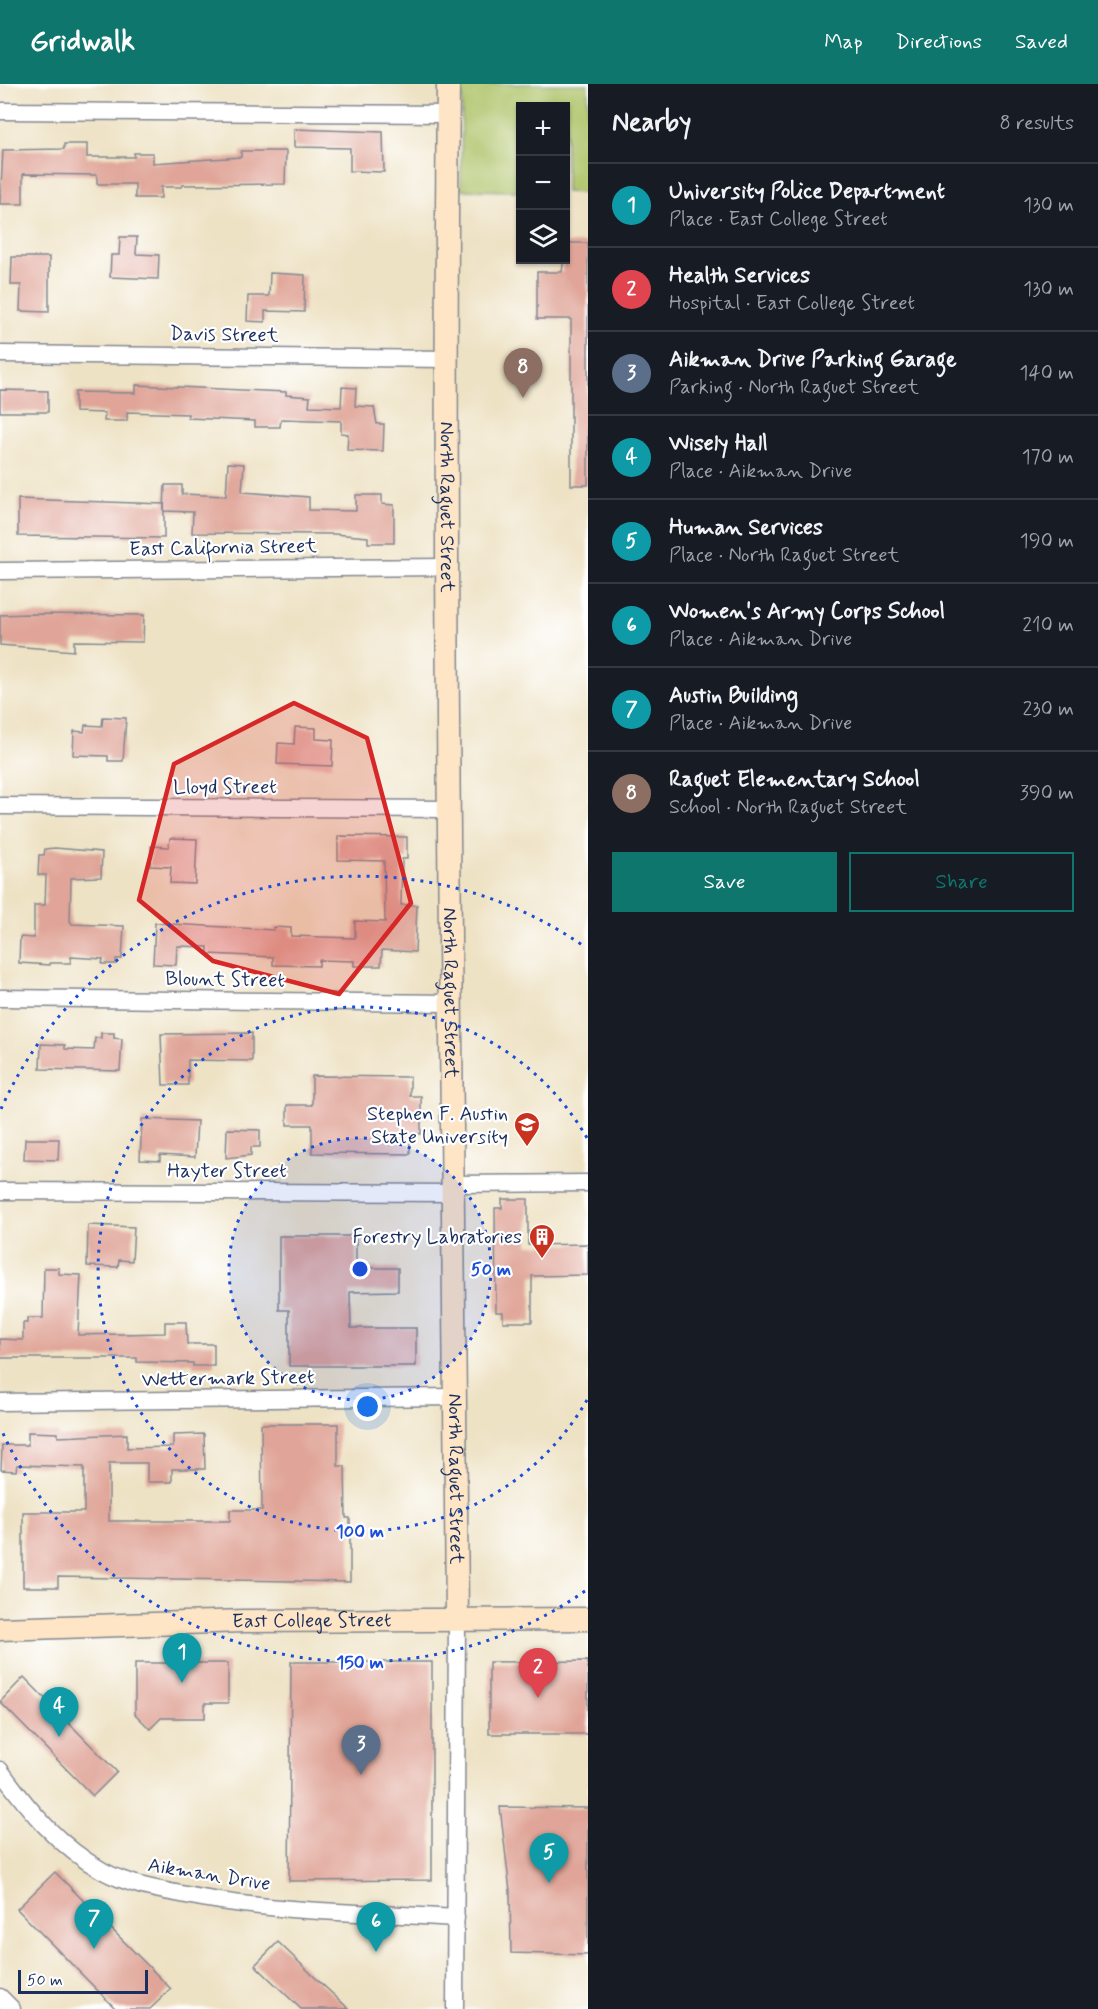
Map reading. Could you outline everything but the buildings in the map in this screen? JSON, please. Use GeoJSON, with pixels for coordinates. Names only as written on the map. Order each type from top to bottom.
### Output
{"type":"FeatureCollection","features":[{"type":"Feature","properties":{"kind":"street","name":"North Raguet Street"},"geometry":{"type":"LineString","coordinates":[[448,84],[446,567],[456,1397],[455,2009]]}},
{"type":"Feature","properties":{"kind":"street"},"geometry":{"type":"LineString","coordinates":[[0,111],[448,114]]}},
{"type":"Feature","properties":{"kind":"street","name":"Davis Street"},"geometry":{"type":"LineString","coordinates":[[0,354],[448,359]]}},
{"type":"Feature","properties":{"kind":"street","name":"East California Street"},"geometry":{"type":"LineString","coordinates":[[0,571],[446,567]]}},
{"type":"Feature","properties":{"kind":"street","name":"Lloyd Street"},"geometry":{"type":"LineString","coordinates":[[0,807],[449,809]]}},
{"type":"Feature","properties":{"kind":"street","name":"Blount Street"},"geometry":{"type":"LineString","coordinates":[[0,998],[450,1003]]}},
{"type":"Feature","properties":{"kind":"street","name":"Hayter Street"},"geometry":{"type":"LineString","coordinates":[[0,1191],[454,1189],[588,1183]]}},
{"type":"Feature","properties":{"kind":"street","name":"Wettermark Street"},"geometry":{"type":"LineString","coordinates":[[0,1402],[456,1397]]}},
{"type":"Feature","properties":{"kind":"street","name":"East College Street"},"geometry":{"type":"LineString","coordinates":[[0,1629],[244,1621],[588,1619]]}},
{"type":"Feature","properties":{"kind":"street","name":"Aikman Drive"},"geometry":{"type":"LineString","coordinates":[[0,1770],[36,1818],[68,1847],[102,1871],[139,1886],[250,1905],[456,1918]]}},
{"type":"Feature","properties":{"kind":"street"},"geometry":{"type":"LineString","coordinates":[[0,1997],[12,2009]]}},
{"type":"Feature","properties":{"kind":"highlighted area"},"geometry":{"type":"Polygon","coordinates":[[[294,703],[367,738],[411,903],[339,994],[213,961],[139,900],[174,764],[294,703]]]}},
{"type":"Feature","properties":{"kind":"green space"},"geometry":{"type":"Polygon","coordinates":[[[462,84],[588,84],[588,193],[570,192],[570,102],[516,102],[516,191],[461,190],[462,84]]]}},
{"type":"Feature","properties":{"kind":"place","name":"Raguet Elementary School"},"geometry":{"type":"Point","coordinates":[523,398]}},
{"type":"Feature","properties":{"kind":"place","name":"Stephen F. Austin State University"},"geometry":{"type":"Point","coordinates":[527,1148]}},
{"type":"Feature","properties":{"kind":"place","name":"Forestry Labratories"},"geometry":{"type":"Point","coordinates":[542,1260]}},
{"type":"Feature","properties":{"kind":"place","name":"University Police Department"},"geometry":{"type":"Point","coordinates":[182,1683]}},
{"type":"Feature","properties":{"kind":"place","name":"Health Services"},"geometry":{"type":"Point","coordinates":[538,1698]}},
{"type":"Feature","properties":{"kind":"place","name":"Wisely Hall"},"geometry":{"type":"Point","coordinates":[59,1737]}},
{"type":"Feature","properties":{"kind":"place","name":"Aikman Drive Parking Garage"},"geometry":{"type":"Point","coordinates":[361,1775]}},
{"type":"Feature","properties":{"kind":"place","name":"Human Services"},"geometry":{"type":"Point","coordinates":[549,1883]}},
{"type":"Feature","properties":{"kind":"place","name":"Austin Building"},"geometry":{"type":"Point","coordinates":[94,1949]}},
{"type":"Feature","properties":{"kind":"place","name":"Women's Army Corps School"},"geometry":{"type":"Point","coordinates":[376,1952]}}]}
